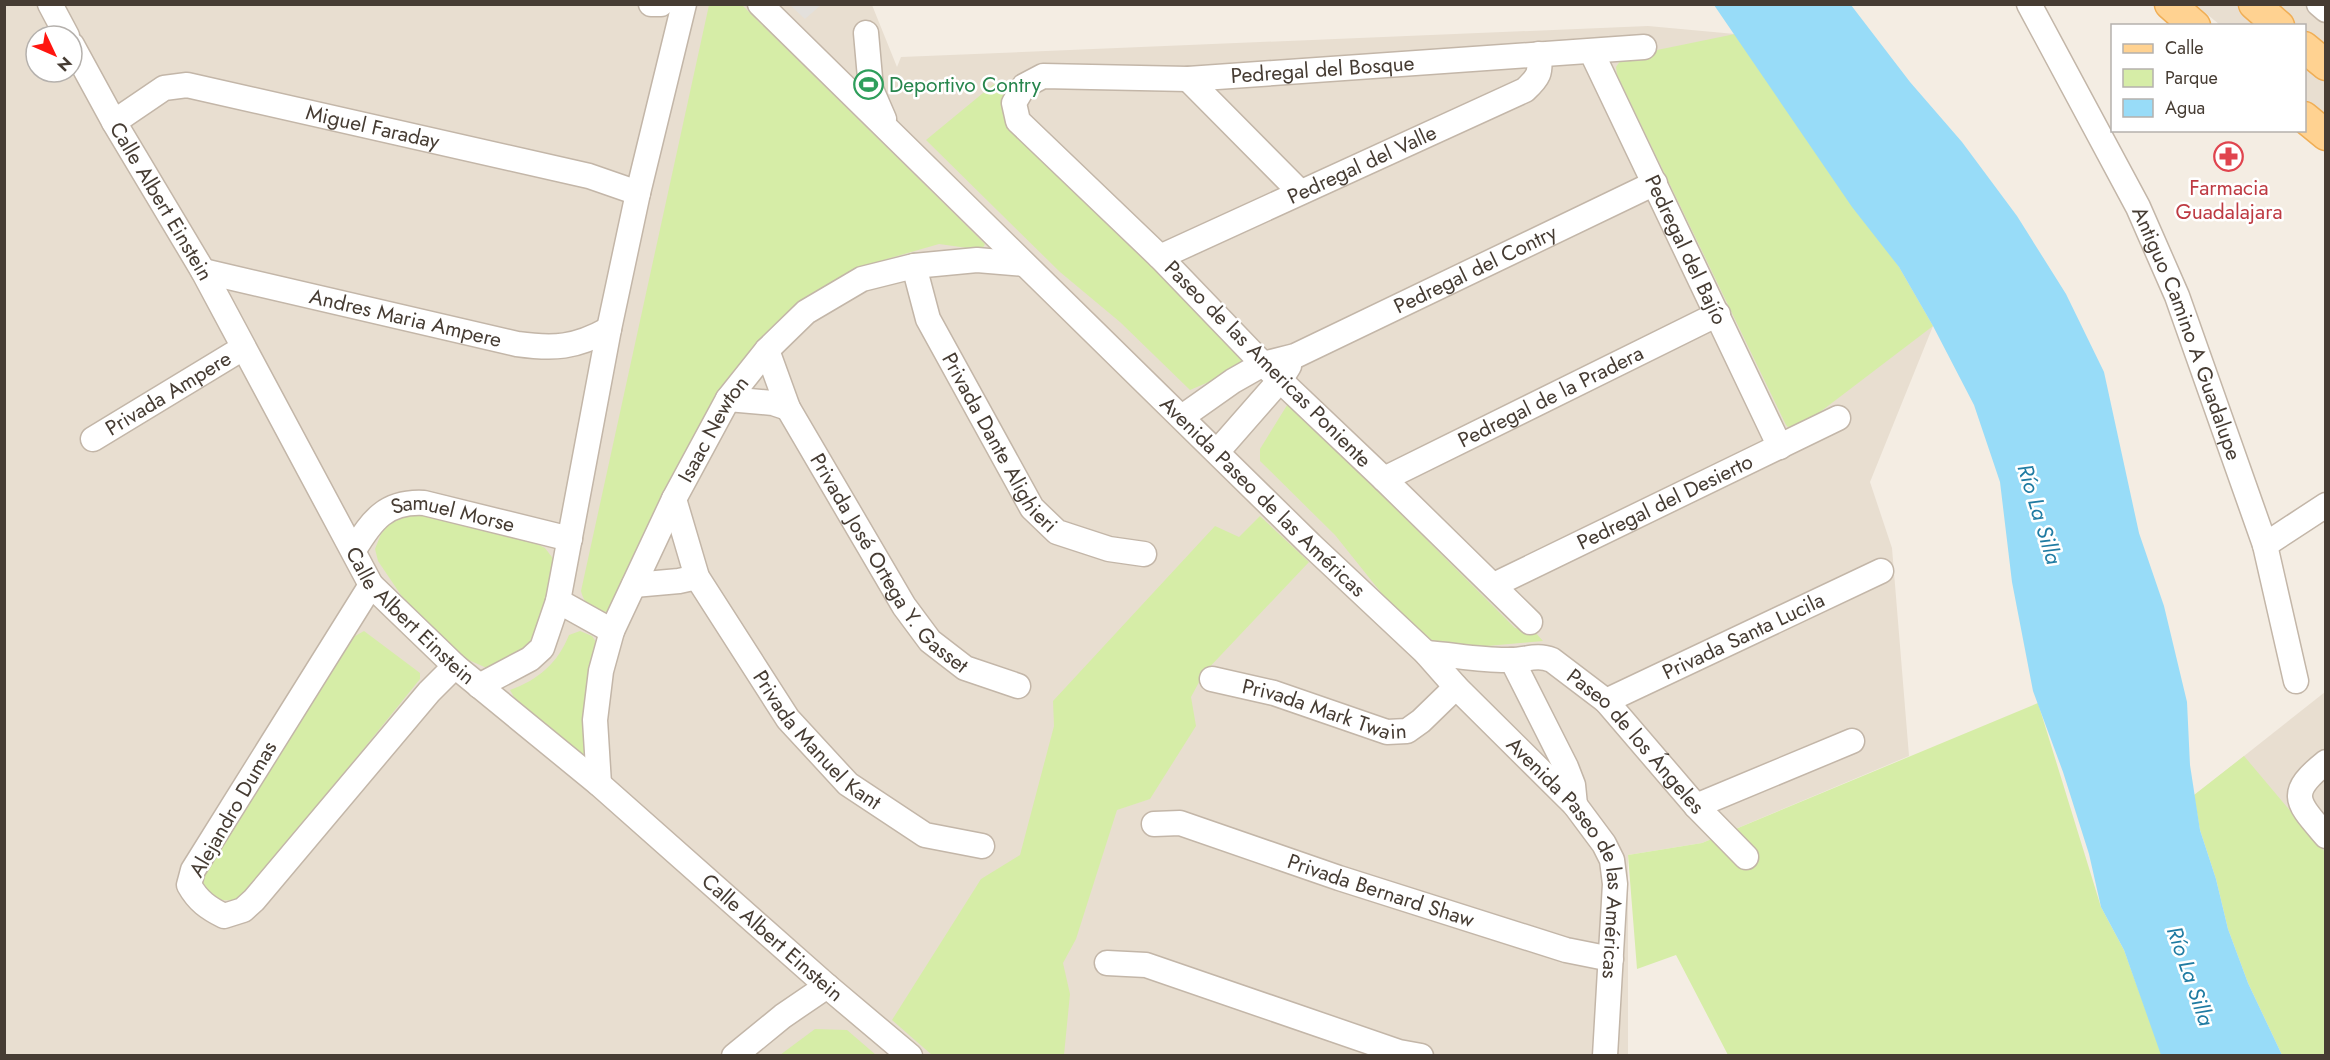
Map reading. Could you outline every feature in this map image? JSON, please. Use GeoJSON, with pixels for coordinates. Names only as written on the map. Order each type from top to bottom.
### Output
{"type":"FeatureCollection","features":[{"type":"Feature","properties":{"kind":"main road"},"geometry":{"type":"LineString","coordinates":[[2170,4],[2193,24]]}},
{"type":"Feature","properties":{"kind":"main road"},"geometry":{"type":"LineString","coordinates":[[2254,4],[2277,24]]}},
{"type":"Feature","properties":{"kind":"main road"},"geometry":{"type":"LineString","coordinates":[[2306,49],[2325,65]]}},
{"type":"Feature","properties":{"kind":"street"},"geometry":{"type":"LineString","coordinates":[[50,4],[61,24]]}},
{"type":"Feature","properties":{"kind":"street"},"geometry":{"type":"LineString","coordinates":[[651,4],[661,4]]}},
{"type":"Feature","properties":{"kind":"street"},"geometry":{"type":"LineString","coordinates":[[479,686],[530,659],[542,648],[558,601],[609,329],[638,193],[684,4]]}},
{"type":"Feature","properties":{"kind":"street","name":"Avenida Paseo de las Américas"},"geometry":{"type":"LineString","coordinates":[[760,4],[1311,545],[1426,653],[1456,687],[1575,805],[1596,832],[1612,860],[1615,884],[1605,1056]]}},
{"type":"Feature","properties":{"kind":"street","name":"Antiguo Camino A Guadalupe"},"geometry":{"type":"LineString","coordinates":[[2029,4],[2138,207],[2177,296],[2265,545],[2296,681]]}},
{"type":"Feature","properties":{"kind":"street"},"geometry":{"type":"LineString","coordinates":[[2319,4],[2325,10]]}},
{"type":"Feature","properties":{"kind":"street"},"geometry":{"type":"LineString","coordinates":[[866,33],[871,89],[887,127]]}},
{"type":"Feature","properties":{"kind":"street","name":"Pedregal del Bosque"},"geometry":{"type":"LineString","coordinates":[[1014,103],[1024,86],[1043,76],[1188,79],[1539,54],[1592,53],[1644,47]]}},
{"type":"Feature","properties":{"kind":"street","name":"Pedregal del Bajío"},"geometry":{"type":"LineString","coordinates":[[1592,53],[1780,447]]}},
{"type":"Feature","properties":{"kind":"street","name":"Pedregal del Valle"},"geometry":{"type":"LineString","coordinates":[[1160,257],[1525,90],[1540,70],[1539,54]]}},
{"type":"Feature","properties":{"kind":"street","name":"Calle Albert Einstein"},"geometry":{"type":"LineString","coordinates":[[84,67],[203,271],[371,585],[455,666],[599,784],[827,986],[910,1056]]}},
{"type":"Feature","properties":{"kind":"street"},"geometry":{"type":"LineString","coordinates":[[1188,79],[1300,192]]}},
{"type":"Feature","properties":{"kind":"street","name":"Miguel Faraday"},"geometry":{"type":"LineString","coordinates":[[114,122],[164,88],[187,85],[589,176],[638,193]]}},
{"type":"Feature","properties":{"kind":"street","name":"Paseo de las Americas Poniente"},"geometry":{"type":"LineString","coordinates":[[1014,103],[1018,121],[1160,257],[1272,371],[1530,622]]}},
{"type":"Feature","properties":{"kind":"street","name":"Pedregal del Contry"},"geometry":{"type":"LineString","coordinates":[[1182,417],[1233,381],[1272,371],[1295,356],[1655,183]]}},
{"type":"Feature","properties":{"kind":"street","name":"Isaac Newton"},"geometry":{"type":"LineString","coordinates":[[599,784],[596,720],[601,671],[612,631],[674,499],[728,399],[767,350],[806,312],[862,279],[914,266],[977,260],[1024,264]]}},
{"type":"Feature","properties":{"kind":"street","name":"Privada Dante Alighieri"},"geometry":{"type":"LineString","coordinates":[[914,266],[928,319],[1032,508],[1057,532],[1108,549],[1144,554]]}},
{"type":"Feature","properties":{"kind":"street","name":"Andres Maria Ampere"},"geometry":{"type":"LineString","coordinates":[[203,271],[518,344],[564,347],[589,340],[609,329]]}},
{"type":"Feature","properties":{"kind":"street","name":"Pedregal de la Pradera"},"geometry":{"type":"LineString","coordinates":[[1384,479],[1718,314]]}},
{"type":"Feature","properties":{"kind":"street","name":"Privada Ampere"},"geometry":{"type":"LineString","coordinates":[[93,439],[243,348]]}},
{"type":"Feature","properties":{"kind":"street","name":"Privada José Ortega Y. Gasset"},"geometry":{"type":"LineString","coordinates":[[767,350],[788,408],[904,606],[930,641],[965,668],[1018,686]]}},
{"type":"Feature","properties":{"kind":"street","name":"Pedregal del Contry"},"geometry":{"type":"LineString","coordinates":[[1217,452],[1272,371]]}},
{"type":"Feature","properties":{"kind":"street"},"geometry":{"type":"LineString","coordinates":[[728,399],[788,408]]}},
{"type":"Feature","properties":{"kind":"street","name":"Pedregal del Desierto"},"geometry":{"type":"LineString","coordinates":[[1494,585],[1838,418]]}},
{"type":"Feature","properties":{"kind":"street","name":"Privada Manuel Kant"},"geometry":{"type":"LineString","coordinates":[[674,499],[697,577],[788,719],[848,784],[925,835],[982,846]]}},
{"type":"Feature","properties":{"kind":"street","name":"Samuel Morse"},"geometry":{"type":"LineString","coordinates":[[354,550],[363,534],[385,512],[410,502],[424,503],[570,539]]}},
{"type":"Feature","properties":{"kind":"street"},"geometry":{"type":"LineString","coordinates":[[2265,545],[2325,505]]}},
{"type":"Feature","properties":{"kind":"street","name":"Privada Santa Lucila"},"geometry":{"type":"LineString","coordinates":[[1606,701],[1881,571]]}},
{"type":"Feature","properties":{"kind":"street"},"geometry":{"type":"LineString","coordinates":[[634,585],[697,577]]}},
{"type":"Feature","properties":{"kind":"street","name":"Alejandro Dumas"},"geometry":{"type":"LineString","coordinates":[[371,585],[197,862],[189,885],[196,897],[209,908],[224,916],[243,910],[254,900],[429,692],[455,666]]}},
{"type":"Feature","properties":{"kind":"street"},"geometry":{"type":"LineString","coordinates":[[558,601],[612,631]]}},
{"type":"Feature","properties":{"kind":"street","name":"Paseo de los Ángeles"},"geometry":{"type":"LineString","coordinates":[[1426,653],[1512,660],[1533,656],[1552,660],[1606,701],[1696,806],[1746,857]]}},
{"type":"Feature","properties":{"kind":"street"},"geometry":{"type":"LineString","coordinates":[[1512,660],[1566,767],[1573,785],[1575,805]]}},
{"type":"Feature","properties":{"kind":"street","name":"Privada Mark Twain"},"geometry":{"type":"LineString","coordinates":[[1212,679],[1274,693],[1387,732],[1407,731],[1421,721],[1456,687]]}},
{"type":"Feature","properties":{"kind":"street"},"geometry":{"type":"LineString","coordinates":[[1696,806],[1852,741]]}},
{"type":"Feature","properties":{"kind":"street"},"geometry":{"type":"LineString","coordinates":[[2325,762],[2310,774],[2301,786],[2299,797],[2301,807],[2325,836]]}},
{"type":"Feature","properties":{"kind":"street","name":"Privada Bernard Shaw"},"geometry":{"type":"LineString","coordinates":[[1154,824],[1180,823],[1339,878],[1566,950],[1611,959]]}},
{"type":"Feature","properties":{"kind":"street"},"geometry":{"type":"LineString","coordinates":[[1107,963],[1146,965],[1399,1052],[1420,1056]]}},
{"type":"Feature","properties":{"kind":"street"},"geometry":{"type":"LineString","coordinates":[[734,1056],[783,1016],[827,986]]}},
{"type":"Feature","properties":{"kind":"shaded area"},"geometry":{"type":"Polygon","coordinates":[[[5,5],[872,5],[897,67],[901,57],[1648,26],[1735,34],[1899,267],[1933,326],[1870,482],[1892,548],[1909,756],[1702,843],[1628,855],[1628,1055],[5,1056],[5,5]]]}},
{"type":"Feature","properties":{"kind":"shaded area"},"geometry":{"type":"Polygon","coordinates":[[[790,5],[821,5],[805,19],[790,5]]]}},
{"type":"Feature","properties":{"kind":"shaded area"},"geometry":{"type":"Polygon","coordinates":[[[2196,5],[2325,5],[2325,117],[2306,100],[2306,24],[2219,24],[2196,5]]]}},
{"type":"Feature","properties":{"kind":"shaded area"},"geometry":{"type":"Polygon","coordinates":[[[2325,692],[2325,1033],[2196,794],[2325,692]]]}},
{"type":"Feature","properties":{"kind":"green space"},"geometry":{"type":"Polygon","coordinates":[[[709,5],[742,5],[985,244],[982,250],[939,244],[887,259],[840,287],[749,366],[619,604],[607,612],[587,604],[581,591],[709,5]]]}},
{"type":"Feature","properties":{"kind":"green space"},"geometry":{"type":"Polygon","coordinates":[[[1735,34],[1899,267],[1933,326],[1799,428],[1790,429],[1786,425],[1617,75],[1616,67],[1623,57],[1735,34]]]}},
{"type":"Feature","properties":{"kind":"green space"},"geometry":{"type":"Polygon","coordinates":[[[994,84],[1010,102],[1016,134],[1251,364],[1190,390],[1120,322],[1060,272],[926,140],[994,84]]]}},
{"type":"Feature","properties":{"kind":"green space"},"geometry":{"type":"Polygon","coordinates":[[[1289,402],[1515,628],[1534,631],[1543,641],[1443,650],[1391,605],[1335,535],[1260,461],[1260,449],[1289,402]]]}},
{"type":"Feature","properties":{"kind":"green space"},"geometry":{"type":"Polygon","coordinates":[[[411,513],[531,541],[545,548],[558,565],[538,648],[489,669],[464,658],[407,604],[378,561],[375,549],[381,534],[393,519],[411,513]]]}},
{"type":"Feature","properties":{"kind":"green space"},"geometry":{"type":"Polygon","coordinates":[[[1260,516],[1309,562],[1204,673],[1191,697],[1196,726],[1150,799],[1117,810],[1076,939],[1063,963],[1070,994],[1064,1055],[932,1055],[892,1020],[981,879],[1020,855],[1054,726],[1053,701],[1215,526],[1239,537],[1260,516]]]}},
{"type":"Feature","properties":{"kind":"green space"},"geometry":{"type":"Polygon","coordinates":[[[364,631],[420,673],[420,679],[243,898],[223,900],[213,897],[200,882],[204,865],[341,644],[364,631]]]}},
{"type":"Feature","properties":{"kind":"green space"},"geometry":{"type":"Polygon","coordinates":[[[580,631],[592,636],[598,645],[592,757],[585,759],[514,697],[510,690],[538,676],[553,662],[569,635],[580,631]]]}},
{"type":"Feature","properties":{"kind":"green space"},"geometry":{"type":"Polygon","coordinates":[[[2038,703],[2101,907],[2124,950],[2162,1055],[1728,1055],[1676,955],[1637,969],[1628,855],[1702,843],[2038,703]]]}},
{"type":"Feature","properties":{"kind":"green space"},"geometry":{"type":"Polygon","coordinates":[[[2244,756],[2325,852],[2325,1055],[2282,1055],[2248,983],[2228,929],[2216,879],[2200,830],[2194,795],[2244,756]]]}},
{"type":"Feature","properties":{"kind":"green space"},"geometry":{"type":"Polygon","coordinates":[[[815,1029],[847,1030],[876,1055],[780,1055],[815,1029]]]}},
{"type":"Feature","properties":{"kind":"water","name":"Río La Silla"},"geometry":{"type":"Polygon","coordinates":[[[1714,5],[1851,5],[1910,82],[1962,142],[2017,216],[2066,294],[2104,372],[2139,533],[2164,606],[2187,702],[2190,765],[2200,830],[2216,879],[2228,929],[2248,983],[2282,1055],[2161,1055],[2124,950],[2101,907],[2089,854],[2063,772],[2033,691],[2012,582],[2000,482],[1974,405],[1899,267],[1852,207],[1714,5]]]}},
{"type":"Feature","properties":{"kind":"place","name":"Deportivo Contry"},"geometry":{"type":"Point","coordinates":[868,85]}},
{"type":"Feature","properties":{"kind":"place","name":"Farmacia Guadalajara"},"geometry":{"type":"Point","coordinates":[2229,157]}}]}
